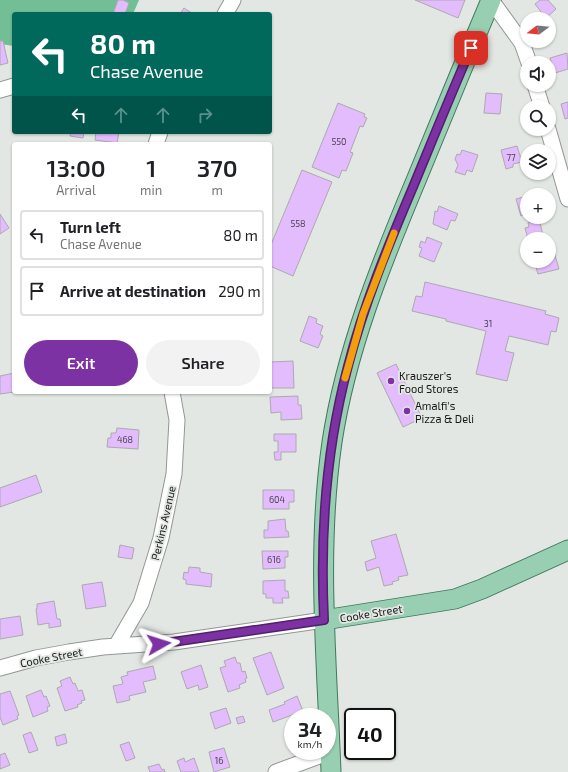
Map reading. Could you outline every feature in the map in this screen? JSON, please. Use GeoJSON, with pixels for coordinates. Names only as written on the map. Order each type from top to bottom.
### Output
{"type":"FeatureCollection","features":[{"type":"Feature","properties":{"kind":"main road"},"geometry":{"type":"LineString","coordinates":[[328,708],[322,569],[328,470],[336,420],[347,367],[365,309],[384,256],[491,0]]}},
{"type":"Feature","properties":{"kind":"main road","name":"Cooke Street"},"geometry":{"type":"LineString","coordinates":[[324,620],[455,599],[482,589],[568,550]]}},
{"type":"Feature","properties":{"kind":"main road"},"geometry":{"type":"LineString","coordinates":[[330,760],[331,772]]}},
{"type":"Feature","properties":{"kind":"street"},"geometry":{"type":"LineString","coordinates":[[227,12],[233,0]]}},
{"type":"Feature","properties":{"kind":"street"},"geometry":{"type":"LineString","coordinates":[[491,0],[522,43],[526,56]]}},
{"type":"Feature","properties":{"kind":"street"},"geometry":{"type":"LineString","coordinates":[[0,90],[12,87]]}},
{"type":"Feature","properties":{"kind":"street"},"geometry":{"type":"LineString","coordinates":[[550,136],[568,199]]}},
{"type":"Feature","properties":{"kind":"street","name":"Perkins Avenue"},"geometry":{"type":"LineString","coordinates":[[116,646],[141,603],[161,538],[174,474],[177,420],[172,394]]}},
{"type":"Feature","properties":{"kind":"street","name":"Cooke Street"},"geometry":{"type":"LineString","coordinates":[[0,668],[51,655],[116,646],[174,642],[324,620]]}},
{"type":"Feature","properties":{"kind":"street"},"geometry":{"type":"LineString","coordinates":[[276,772],[308,760]]}},
{"type":"Feature","properties":{"kind":"green space"},"geometry":{"type":"Polygon","coordinates":[[[0,0],[139,0],[134,12],[12,12],[12,46],[0,44],[0,0]]]}},
{"type":"Feature","properties":{"kind":"building"},"geometry":{"type":"Polygon","coordinates":[[[118,0],[123,0],[129,3],[126,12],[114,12],[118,0]]]}},
{"type":"Feature","properties":{"kind":"building"},"geometry":{"type":"Polygon","coordinates":[[[415,0],[465,0],[458,18],[415,0]]]}},
{"type":"Feature","properties":{"kind":"building"},"geometry":{"type":"Polygon","coordinates":[[[540,0],[548,0],[556,9],[553,12],[541,12],[535,4],[540,0]]]}},
{"type":"Feature","properties":{"kind":"building"},"geometry":{"type":"Polygon","coordinates":[[[184,8],[190,12],[181,12],[184,8]]]}},
{"type":"Feature","properties":{"kind":"building"},"geometry":{"type":"Polygon","coordinates":[[[0,41],[3,41],[8,63],[0,65],[0,41]]]}},
{"type":"Feature","properties":{"kind":"building"},"geometry":{"type":"Polygon","coordinates":[[[567,53],[568,69],[556,73],[556,56],[567,53]]]}},
{"type":"Feature","properties":{"kind":"building"},"geometry":{"type":"Polygon","coordinates":[[[486,93],[502,94],[500,114],[484,113],[486,93]]]}},
{"type":"Feature","properties":{"kind":"building"},"geometry":{"type":"Polygon","coordinates":[[[568,102],[568,118],[565,119],[561,104],[568,102]]]}},
{"type":"Feature","properties":{"kind":"building"},"geometry":{"type":"Polygon","coordinates":[[[338,103],[365,114],[364,117],[367,118],[363,127],[360,126],[350,152],[353,153],[346,171],[342,170],[339,178],[312,167],[338,103]]]}},
{"type":"Feature","properties":{"kind":"building"},"geometry":{"type":"Polygon","coordinates":[[[70,134],[84,134],[83,138],[70,136],[70,134]]]}},
{"type":"Feature","properties":{"kind":"building"},"geometry":{"type":"Polygon","coordinates":[[[96,134],[119,134],[117,142],[95,140],[96,134]]]}},
{"type":"Feature","properties":{"kind":"building"},"geometry":{"type":"Polygon","coordinates":[[[517,146],[520,156],[520,162],[513,164],[513,167],[506,169],[501,150],[517,146]]]}},
{"type":"Feature","properties":{"kind":"building"},"geometry":{"type":"Polygon","coordinates":[[[462,150],[478,155],[472,172],[467,170],[465,175],[455,172],[458,165],[455,159],[457,154],[460,155],[462,150]]]}},
{"type":"Feature","properties":{"kind":"building"},"geometry":{"type":"Polygon","coordinates":[[[302,170],[332,182],[293,276],[272,267],[272,242],[302,170]]]}},
{"type":"Feature","properties":{"kind":"building"},"geometry":{"type":"Polygon","coordinates":[[[520,198],[520,213],[516,199],[520,198]]]}},
{"type":"Feature","properties":{"kind":"building"},"geometry":{"type":"Polygon","coordinates":[[[439,206],[458,214],[455,221],[451,220],[447,230],[433,224],[435,211],[437,212],[439,206]]]}},
{"type":"Feature","properties":{"kind":"building"},"geometry":{"type":"Polygon","coordinates":[[[0,214],[9,228],[0,234],[0,214]]]}},
{"type":"Feature","properties":{"kind":"building"},"geometry":{"type":"Polygon","coordinates":[[[528,224],[540,224],[542,232],[526,232],[525,228],[529,227],[528,224]]]}},
{"type":"Feature","properties":{"kind":"building"},"geometry":{"type":"Polygon","coordinates":[[[427,237],[442,243],[434,262],[419,256],[422,248],[419,247],[421,241],[425,243],[427,237]]]}},
{"type":"Feature","properties":{"kind":"building"},"geometry":{"type":"Polygon","coordinates":[[[556,259],[559,269],[538,274],[536,268],[556,268],[556,259]]]}},
{"type":"Feature","properties":{"kind":"building"},"geometry":{"type":"Polygon","coordinates":[[[425,282],[546,311],[545,314],[559,318],[556,332],[551,331],[548,345],[509,336],[505,351],[514,353],[507,381],[476,374],[486,331],[412,311],[416,296],[422,297],[425,282]]]}},
{"type":"Feature","properties":{"kind":"building"},"geometry":{"type":"Polygon","coordinates":[[[309,316],[317,319],[316,323],[323,326],[320,334],[323,336],[318,348],[300,341],[309,316]]]}},
{"type":"Feature","properties":{"kind":"building"},"geometry":{"type":"Polygon","coordinates":[[[293,361],[294,388],[272,388],[272,362],[293,361]]]}},
{"type":"Feature","properties":{"kind":"building"},"geometry":{"type":"Polygon","coordinates":[[[396,364],[422,418],[403,427],[377,373],[396,364]]]}},
{"type":"Feature","properties":{"kind":"building"},"geometry":{"type":"Polygon","coordinates":[[[12,373],[12,392],[0,394],[0,376],[12,373]]]}},
{"type":"Feature","properties":{"kind":"building"},"geometry":{"type":"Polygon","coordinates":[[[298,396],[298,405],[301,405],[302,419],[281,420],[281,412],[271,413],[270,397],[298,396]]]}},
{"type":"Feature","properties":{"kind":"building"},"geometry":{"type":"Polygon","coordinates":[[[117,428],[139,430],[138,449],[107,447],[108,438],[111,438],[111,433],[116,433],[117,428]]]}},
{"type":"Feature","properties":{"kind":"building"},"geometry":{"type":"Polygon","coordinates":[[[274,434],[296,434],[296,452],[281,452],[281,460],[275,460],[274,452],[278,452],[278,441],[274,441],[274,434]]]}},
{"type":"Feature","properties":{"kind":"building"},"geometry":{"type":"Polygon","coordinates":[[[36,475],[42,492],[0,507],[0,488],[36,475]]]}},
{"type":"Feature","properties":{"kind":"building"},"geometry":{"type":"Polygon","coordinates":[[[263,490],[294,490],[294,502],[289,502],[289,509],[263,509],[263,490]]]}},
{"type":"Feature","properties":{"kind":"building"},"geometry":{"type":"Polygon","coordinates":[[[285,519],[286,531],[288,531],[289,537],[264,538],[264,530],[268,530],[268,521],[285,519]]]}},
{"type":"Feature","properties":{"kind":"building"},"geometry":{"type":"Polygon","coordinates":[[[396,534],[408,575],[398,577],[399,580],[392,582],[393,584],[384,586],[379,567],[367,571],[365,562],[376,558],[371,541],[396,534]]]}},
{"type":"Feature","properties":{"kind":"building"},"geometry":{"type":"Polygon","coordinates":[[[120,545],[134,548],[132,559],[118,557],[120,545]]]}},
{"type":"Feature","properties":{"kind":"building"},"geometry":{"type":"Polygon","coordinates":[[[262,551],[288,551],[288,557],[285,557],[285,568],[263,569],[262,551]]]}},
{"type":"Feature","properties":{"kind":"building"},"geometry":{"type":"Polygon","coordinates":[[[189,567],[200,568],[200,572],[212,574],[211,587],[186,584],[186,580],[183,579],[184,572],[188,573],[189,567]]]}},
{"type":"Feature","properties":{"kind":"building"},"geometry":{"type":"Polygon","coordinates":[[[285,580],[285,591],[288,591],[289,598],[282,598],[283,603],[273,603],[273,598],[266,598],[266,594],[263,594],[263,581],[285,580]]]}},
{"type":"Feature","properties":{"kind":"building"},"geometry":{"type":"Polygon","coordinates":[[[102,582],[106,606],[86,609],[82,585],[102,582]]]}},
{"type":"Feature","properties":{"kind":"building"},"geometry":{"type":"Polygon","coordinates":[[[54,601],[57,619],[60,619],[61,626],[49,628],[49,623],[38,625],[36,609],[37,604],[54,601]]]}},
{"type":"Feature","properties":{"kind":"building"},"geometry":{"type":"Polygon","coordinates":[[[20,616],[23,635],[0,639],[0,619],[20,616]]]}},
{"type":"Feature","properties":{"kind":"building"},"geometry":{"type":"Polygon","coordinates":[[[271,652],[284,688],[267,695],[253,658],[271,652]]]}},
{"type":"Feature","properties":{"kind":"building"},"geometry":{"type":"Polygon","coordinates":[[[235,657],[237,663],[240,663],[242,672],[245,671],[247,678],[245,679],[246,682],[239,685],[240,688],[228,692],[220,668],[226,666],[224,661],[235,657]]]}},
{"type":"Feature","properties":{"kind":"building"},"geometry":{"type":"Polygon","coordinates":[[[201,665],[208,687],[199,690],[198,685],[187,689],[181,672],[201,665]]]}},
{"type":"Feature","properties":{"kind":"building"},"geometry":{"type":"Polygon","coordinates":[[[153,666],[156,679],[143,682],[146,692],[129,696],[130,700],[117,703],[113,686],[123,684],[121,677],[128,675],[127,672],[153,666]]]}},
{"type":"Feature","properties":{"kind":"building"},"geometry":{"type":"Polygon","coordinates":[[[70,677],[73,684],[75,683],[78,691],[82,690],[85,700],[81,701],[82,703],[77,705],[78,707],[65,711],[57,688],[62,686],[60,681],[70,677]]]}},
{"type":"Feature","properties":{"kind":"building"},"geometry":{"type":"Polygon","coordinates":[[[41,690],[44,697],[46,696],[50,706],[47,707],[48,711],[33,717],[26,696],[41,690]]]}},
{"type":"Feature","properties":{"kind":"building"},"geometry":{"type":"Polygon","coordinates":[[[10,691],[19,715],[17,716],[18,719],[3,725],[0,717],[0,694],[10,691]]]}},
{"type":"Feature","properties":{"kind":"building"},"geometry":{"type":"Polygon","coordinates":[[[297,696],[302,708],[284,708],[284,718],[273,722],[269,710],[285,704],[284,702],[297,696]]]}},
{"type":"Feature","properties":{"kind":"building"},"geometry":{"type":"Polygon","coordinates":[[[226,708],[231,723],[215,729],[210,713],[226,708]]]}},
{"type":"Feature","properties":{"kind":"building"},"geometry":{"type":"Polygon","coordinates":[[[243,716],[245,722],[238,724],[236,718],[243,716]]]}},
{"type":"Feature","properties":{"kind":"building"},"geometry":{"type":"Polygon","coordinates":[[[31,732],[38,750],[29,753],[23,735],[31,732]]]}},
{"type":"Feature","properties":{"kind":"building"},"geometry":{"type":"Polygon","coordinates":[[[65,734],[67,743],[57,746],[55,737],[65,734]]]}},
{"type":"Feature","properties":{"kind":"building"},"geometry":{"type":"Polygon","coordinates":[[[129,742],[135,758],[126,761],[120,745],[129,742]]]}},
{"type":"Feature","properties":{"kind":"building"},"geometry":{"type":"Polygon","coordinates":[[[224,748],[230,767],[214,772],[209,752],[224,748]]]}},
{"type":"Feature","properties":{"kind":"building"},"geometry":{"type":"Polygon","coordinates":[[[5,753],[10,765],[0,769],[0,755],[5,753]]]}},
{"type":"Feature","properties":{"kind":"building"},"geometry":{"type":"Polygon","coordinates":[[[184,758],[185,762],[194,758],[199,772],[181,772],[177,761],[184,758]]]}},
{"type":"Feature","properties":{"kind":"building"},"geometry":{"type":"Polygon","coordinates":[[[159,764],[165,772],[150,772],[148,767],[159,764]]]}},
{"type":"Feature","properties":{"kind":"slow traffic"},"geometry":{"type":"LineString","coordinates":[[345,378],[363,314],[394,233]]}},
{"type":"Feature","properties":{"kind":"place","name":"Krauszer's Food Stores"},"geometry":{"type":"Point","coordinates":[391,381]}},
{"type":"Feature","properties":{"kind":"place","name":"Amalfi's Pizza & Deli"},"geometry":{"type":"Point","coordinates":[407,411]}},
{"type":"Feature","properties":{"kind":"route"},"geometry":{"type":"LineString","coordinates":[[159,644],[324,620],[322,569],[328,470],[336,420],[347,367],[363,314],[384,256],[471,48]]}}]}
